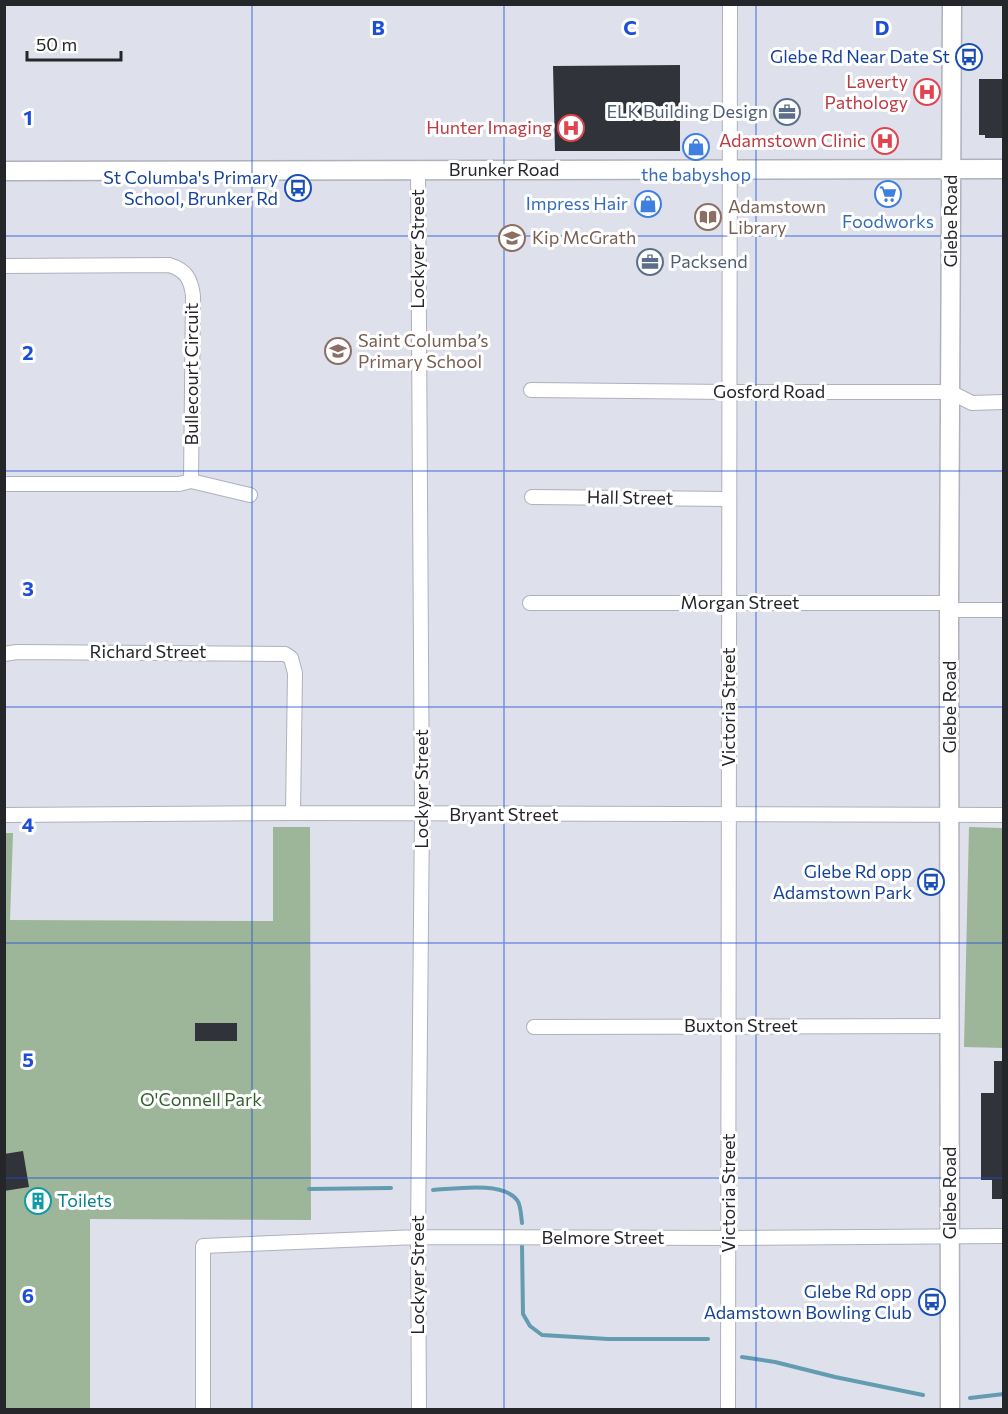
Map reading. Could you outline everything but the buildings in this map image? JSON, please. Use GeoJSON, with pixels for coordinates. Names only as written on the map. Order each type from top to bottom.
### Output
{"type":"FeatureCollection","features":[{"type":"Feature","properties":{"kind":"main road","name":"Glebe Road"},"geometry":{"type":"LineString","coordinates":[[950,1410],[949,606],[952,4]]}},
{"type":"Feature","properties":{"kind":"main road","name":"Brunker Road"},"geometry":{"type":"LineString","coordinates":[[4,171],[1004,169]]}},
{"type":"Feature","properties":{"kind":"street","name":"Victoria Street"},"geometry":{"type":"LineString","coordinates":[[728,1410],[730,4]]}},
{"type":"Feature","properties":{"kind":"street","name":"Lockyer Street"},"geometry":{"type":"LineString","coordinates":[[418,169],[422,815],[418,1237],[419,1410]]}},
{"type":"Feature","properties":{"kind":"street","name":"Bullecourt Circuit"},"geometry":{"type":"LineString","coordinates":[[4,266],[169,265],[182,269],[192,285],[193,296],[191,481]]}},
{"type":"Feature","properties":{"kind":"street","name":"Gosford Road"},"geometry":{"type":"LineString","coordinates":[[531,390],[950,392],[972,403],[1004,402]]}},
{"type":"Feature","properties":{"kind":"street"},"geometry":{"type":"LineString","coordinates":[[4,484],[179,484],[191,481],[250,495]]}},
{"type":"Feature","properties":{"kind":"street","name":"Hall Street"},"geometry":{"type":"LineString","coordinates":[[532,496],[729,499]]}},
{"type":"Feature","properties":{"kind":"street","name":"Morgan Street"},"geometry":{"type":"LineString","coordinates":[[530,603],[949,606],[1004,610]]}},
{"type":"Feature","properties":{"kind":"street","name":"Richard Street"},"geometry":{"type":"LineString","coordinates":[[4,654],[17,652],[277,653],[291,658],[295,673],[293,813]]}},
{"type":"Feature","properties":{"kind":"street","name":"Bryant Street"},"geometry":{"type":"LineString","coordinates":[[4,815],[293,813],[1004,815]]}},
{"type":"Feature","properties":{"kind":"street","name":"Buxton Street"},"geometry":{"type":"LineString","coordinates":[[534,1027],[949,1026]]}},
{"type":"Feature","properties":{"kind":"street","name":"Belmore Street"},"geometry":{"type":"LineString","coordinates":[[203,1410],[203,1246],[418,1237],[1004,1236]]}},
{"type":"Feature","properties":{"kind":"green space","name":"O'Connell Park"},"geometry":{"type":"Polygon","coordinates":[[[273,827],[310,827],[311,1220],[90,1219],[90,1409],[5,1409],[4,833],[13,833],[10,920],[273,921],[273,827]]]}},
{"type":"Feature","properties":{"kind":"green space"},"geometry":{"type":"Polygon","coordinates":[[[969,827],[1003,828],[1003,1048],[964,1047],[969,827]]]}},
{"type":"Feature","properties":{"kind":"waterway"},"geometry":{"type":"LineString","coordinates":[[309,1189],[391,1188]]}},
{"type":"Feature","properties":{"kind":"waterway"},"geometry":{"type":"LineString","coordinates":[[433,1190],[465,1188],[501,1190],[517,1200],[522,1223]]}},
{"type":"Feature","properties":{"kind":"waterway"},"geometry":{"type":"LineString","coordinates":[[522,1246],[523,1314],[530,1326],[542,1335],[608,1339],[708,1339]]}},
{"type":"Feature","properties":{"kind":"waterway"},"geometry":{"type":"LineString","coordinates":[[742,1357],[775,1362],[923,1395]]}},
{"type":"Feature","properties":{"kind":"waterway"},"geometry":{"type":"LineString","coordinates":[[970,1398],[1004,1394]]}},
{"type":"Feature","properties":{"kind":"place","name":"Glebe Rd Near Date St"},"geometry":{"type":"Point","coordinates":[969,57]}},
{"type":"Feature","properties":{"kind":"place","name":"Laverty Pathology"},"geometry":{"type":"Point","coordinates":[927,92]}},
{"type":"Feature","properties":{"kind":"place","name":"ELK Building Design"},"geometry":{"type":"Point","coordinates":[787,112]}},
{"type":"Feature","properties":{"kind":"place","name":"Hunter Imaging"},"geometry":{"type":"Point","coordinates":[571,128]}},
{"type":"Feature","properties":{"kind":"place","name":"Adamstown Clinic"},"geometry":{"type":"Point","coordinates":[885,141]}},
{"type":"Feature","properties":{"kind":"place","name":"the babyshop"},"geometry":{"type":"Point","coordinates":[696,147]}},
{"type":"Feature","properties":{"kind":"place","name":"St Columba's Primary School, Brunker Rd"},"geometry":{"type":"Point","coordinates":[298,188]}},
{"type":"Feature","properties":{"kind":"place","name":"Foodworks"},"geometry":{"type":"Point","coordinates":[888,194]}},
{"type":"Feature","properties":{"kind":"place","name":"Impress Hair"},"geometry":{"type":"Point","coordinates":[648,204]}},
{"type":"Feature","properties":{"kind":"place","name":"Adamstown Library"},"geometry":{"type":"Point","coordinates":[708,217]}},
{"type":"Feature","properties":{"kind":"place","name":"Kip McGrath"},"geometry":{"type":"Point","coordinates":[512,238]}},
{"type":"Feature","properties":{"kind":"place","name":"Packsend"},"geometry":{"type":"Point","coordinates":[650,262]}},
{"type":"Feature","properties":{"kind":"place","name":"Saint Columba’s Primary School"},"geometry":{"type":"Point","coordinates":[338,351]}},
{"type":"Feature","properties":{"kind":"place","name":"Glebe Rd opp Adamstown Park"},"geometry":{"type":"Point","coordinates":[931,882]}},
{"type":"Feature","properties":{"kind":"place","name":"Toilets"},"geometry":{"type":"Point","coordinates":[38,1201]}},
{"type":"Feature","properties":{"kind":"place","name":"Glebe Rd opp Adamstown Bowling Club"},"geometry":{"type":"Point","coordinates":[932,1302]}}]}
